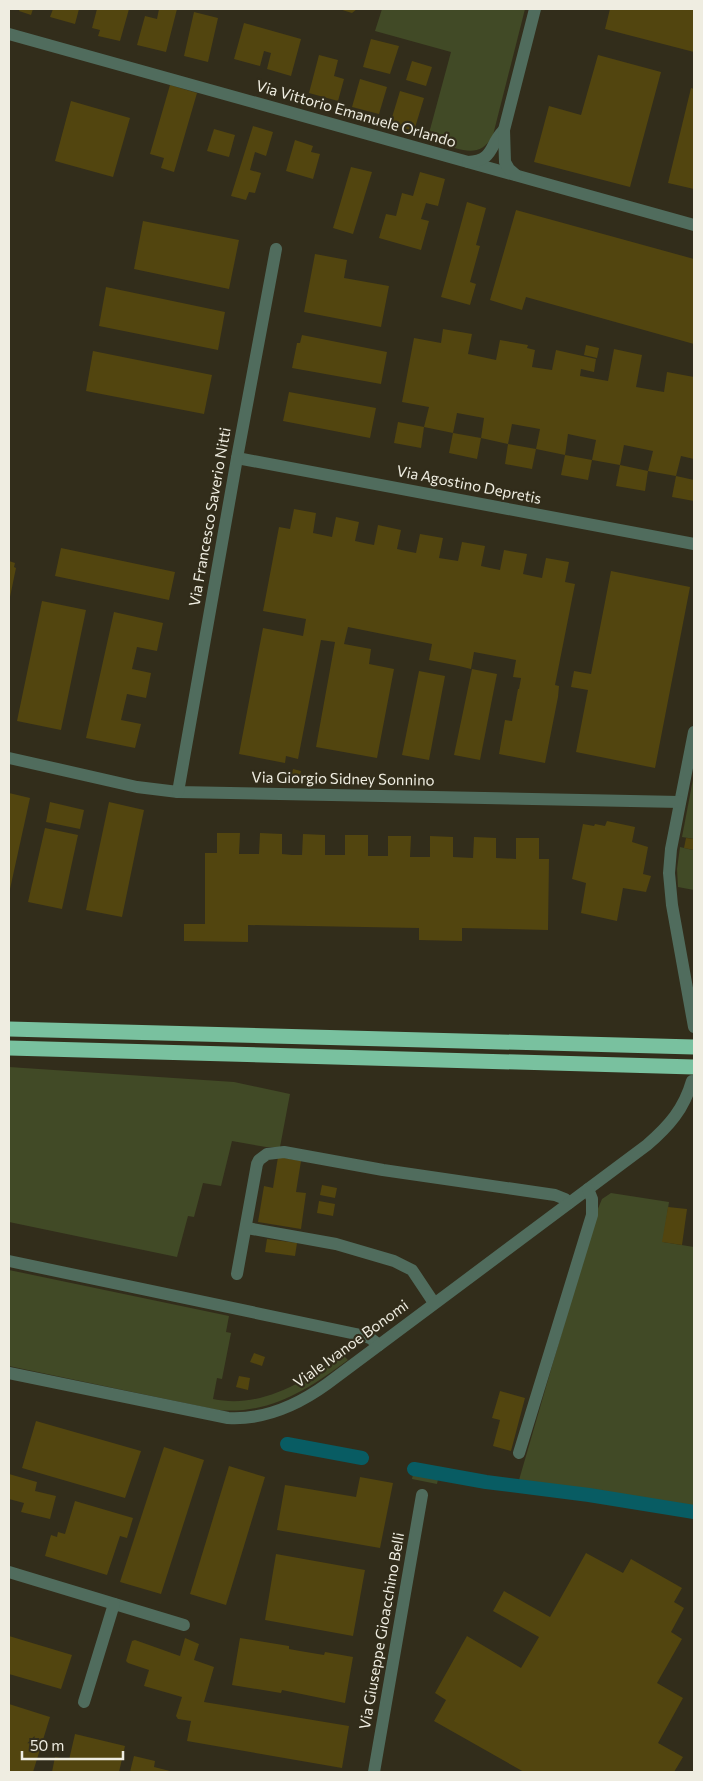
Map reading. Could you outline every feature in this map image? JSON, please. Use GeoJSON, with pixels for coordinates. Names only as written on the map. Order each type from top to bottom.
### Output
{"type":"FeatureCollection","features":[{"type":"Feature","properties":{"kind":"highway"},"geometry":{"type":"LineString","coordinates":[[9,1029],[694,1047]]}},
{"type":"Feature","properties":{"kind":"highway"},"geometry":{"type":"LineString","coordinates":[[9,1048],[656,1066],[693,1074]]}},
{"type":"Feature","properties":{"kind":"street"},"geometry":{"type":"LineString","coordinates":[[521,178],[512,172],[505,162],[505,126],[535,9]]}},
{"type":"Feature","properties":{"kind":"street","name":"Via Vittorio Emanuele Orlando"},"geometry":{"type":"LineString","coordinates":[[9,34],[694,225]]}},
{"type":"Feature","properties":{"kind":"street"},"geometry":{"type":"LineString","coordinates":[[459,160],[474,161],[487,155],[494,147],[505,126]]}},
{"type":"Feature","properties":{"kind":"street","name":"Via Francesco Saverio Nitti"},"geometry":{"type":"LineString","coordinates":[[178,792],[276,249]]}},
{"type":"Feature","properties":{"kind":"street","name":"Via Agostino Depretis"},"geometry":{"type":"LineString","coordinates":[[237,458],[694,544]]}},
{"type":"Feature","properties":{"kind":"street"},"geometry":{"type":"LineString","coordinates":[[694,732],[671,849],[669,880],[694,1027]]}},
{"type":"Feature","properties":{"kind":"street","name":"Via Giorgio Sidney Sonnino"},"geometry":{"type":"LineString","coordinates":[[9,758],[143,788],[178,792],[680,802]]}},
{"type":"Feature","properties":{"kind":"street","name":"Viale Ivanoe Bonomi"},"geometry":{"type":"LineString","coordinates":[[9,1373],[222,1418],[240,1418],[275,1411],[306,1398],[635,1155],[668,1126],[684,1104],[693,1074]]}},
{"type":"Feature","properties":{"kind":"street"},"geometry":{"type":"LineString","coordinates":[[237,1274],[247,1228],[257,1164],[263,1156],[272,1153],[298,1154],[383,1170],[555,1195],[569,1203]]}},
{"type":"Feature","properties":{"kind":"street"},"geometry":{"type":"LineString","coordinates":[[519,1453],[592,1215],[592,1199],[588,1189]]}},
{"type":"Feature","properties":{"kind":"street"},"geometry":{"type":"LineString","coordinates":[[247,1228],[336,1244],[394,1261],[412,1270],[434,1303]]}},
{"type":"Feature","properties":{"kind":"street"},"geometry":{"type":"LineString","coordinates":[[9,1261],[364,1336],[374,1340],[379,1345]]}},
{"type":"Feature","properties":{"kind":"street","name":"Via Giuseppe Gioacchino Belli"},"geometry":{"type":"LineString","coordinates":[[374,1772],[422,1495]]}},
{"type":"Feature","properties":{"kind":"street"},"geometry":{"type":"LineString","coordinates":[[9,1572],[184,1625]]}},
{"type":"Feature","properties":{"kind":"street"},"geometry":{"type":"LineString","coordinates":[[84,1702],[114,1604]]}},
{"type":"Feature","properties":{"kind":"green space"},"geometry":{"type":"Polygon","coordinates":[[[382,9],[525,9],[493,135],[482,148],[470,151],[463,150],[440,144],[438,140],[428,137],[451,52],[375,31],[382,9]]]}},
{"type":"Feature","properties":{"kind":"green space"},"geometry":{"type":"Polygon","coordinates":[[[694,774],[694,839],[682,837],[694,774]]]}},
{"type":"Feature","properties":{"kind":"green space"},"geometry":{"type":"Polygon","coordinates":[[[680,847],[693,850],[694,848],[694,890],[678,887],[677,869],[680,847]]]}},
{"type":"Feature","properties":{"kind":"green space"},"geometry":{"type":"Polygon","coordinates":[[[9,1067],[234,1082],[290,1094],[280,1147],[266,1147],[232,1141],[221,1186],[203,1183],[194,1217],[188,1216],[177,1257],[9,1222],[9,1067]]]}},
{"type":"Feature","properties":{"kind":"green space"},"geometry":{"type":"Polygon","coordinates":[[[611,1193],[669,1202],[663,1242],[694,1247],[694,1507],[519,1480],[597,1211],[602,1199],[611,1193]]]}},
{"type":"Feature","properties":{"kind":"green space"},"geometry":{"type":"Polygon","coordinates":[[[9,1270],[229,1316],[226,1332],[231,1333],[222,1379],[217,1378],[213,1399],[231,1401],[265,1397],[298,1383],[342,1354],[348,1360],[318,1381],[288,1398],[254,1408],[237,1410],[218,1410],[9,1366],[9,1270]]]}},
{"type":"Feature","properties":{"kind":"green space"},"geometry":{"type":"Polygon","coordinates":[[[415,1465],[440,1470],[437,1484],[412,1479],[415,1465]]]}},
{"type":"Feature","properties":{"kind":"building"},"geometry":{"type":"Polygon","coordinates":[[[20,9],[33,9],[31,15],[19,11],[20,9]]]}},
{"type":"Feature","properties":{"kind":"building"},"geometry":{"type":"Polygon","coordinates":[[[53,9],[79,9],[75,24],[50,17],[53,9]]]}},
{"type":"Feature","properties":{"kind":"building"},"geometry":{"type":"Polygon","coordinates":[[[97,9],[129,9],[120,41],[98,36],[100,30],[92,28],[97,9]]]}},
{"type":"Feature","properties":{"kind":"building"},"geometry":{"type":"Polygon","coordinates":[[[159,9],[177,9],[166,52],[137,45],[145,16],[157,19],[159,9]]]}},
{"type":"Feature","properties":{"kind":"building"},"geometry":{"type":"Polygon","coordinates":[[[339,9],[357,9],[352,13],[339,9]]]}},
{"type":"Feature","properties":{"kind":"building"},"geometry":{"type":"Polygon","coordinates":[[[610,9],[694,9],[694,52],[605,29],[610,9]]]}},
{"type":"Feature","properties":{"kind":"building"},"geometry":{"type":"Polygon","coordinates":[[[194,12],[218,18],[208,62],[184,56],[194,12]]]}},
{"type":"Feature","properties":{"kind":"building"},"geometry":{"type":"Polygon","coordinates":[[[244,23],[301,39],[291,76],[267,69],[271,53],[264,51],[260,66],[234,59],[244,23]]]}},
{"type":"Feature","properties":{"kind":"building"},"geometry":{"type":"Polygon","coordinates":[[[371,39],[399,46],[390,74],[363,67],[371,39]]]}},
{"type":"Feature","properties":{"kind":"building"},"geometry":{"type":"Polygon","coordinates":[[[319,55],[338,60],[334,76],[344,79],[338,101],[309,93],[319,55]]]}},
{"type":"Feature","properties":{"kind":"building"},"geometry":{"type":"Polygon","coordinates":[[[598,55],[661,72],[630,187],[534,162],[549,106],[581,115],[598,55]]]}},
{"type":"Feature","properties":{"kind":"building"},"geometry":{"type":"Polygon","coordinates":[[[412,61],[432,67],[426,86],[406,80],[412,61]]]}},
{"type":"Feature","properties":{"kind":"building"},"geometry":{"type":"Polygon","coordinates":[[[360,79],[387,87],[379,114],[352,107],[360,79]]]}},
{"type":"Feature","properties":{"kind":"building"},"geometry":{"type":"Polygon","coordinates":[[[170,85],[197,93],[174,172],[161,168],[164,158],[150,154],[170,85]]]}},
{"type":"Feature","properties":{"kind":"building"},"geometry":{"type":"Polygon","coordinates":[[[691,88],[694,89],[694,189],[668,183],[691,88]]]}},
{"type":"Feature","properties":{"kind":"building"},"geometry":{"type":"Polygon","coordinates":[[[400,91],[424,98],[414,131],[390,124],[400,91]]]}},
{"type":"Feature","properties":{"kind":"building"},"geometry":{"type":"Polygon","coordinates":[[[71,101],[130,118],[113,177],[55,161],[71,101]]]}},
{"type":"Feature","properties":{"kind":"building"},"geometry":{"type":"Polygon","coordinates":[[[253,126],[273,132],[266,156],[255,152],[250,170],[261,173],[255,193],[249,192],[246,200],[231,196],[253,126]]]}},
{"type":"Feature","properties":{"kind":"building"},"geometry":{"type":"Polygon","coordinates":[[[214,129],[235,135],[229,157],[207,151],[214,129]]]}},
{"type":"Feature","properties":{"kind":"building"},"geometry":{"type":"Polygon","coordinates":[[[295,140],[313,146],[311,152],[320,154],[313,179],[286,171],[295,140]]]}},
{"type":"Feature","properties":{"kind":"building"},"geometry":{"type":"Polygon","coordinates":[[[351,167],[372,172],[353,234],[333,228],[351,167]]]}},
{"type":"Feature","properties":{"kind":"building"},"geometry":{"type":"Polygon","coordinates":[[[420,172],[445,179],[438,206],[426,203],[421,219],[429,221],[421,250],[379,238],[386,214],[396,216],[402,193],[413,196],[420,172]]]}},
{"type":"Feature","properties":{"kind":"building"},"geometry":{"type":"Polygon","coordinates":[[[467,202],[486,208],[476,245],[480,246],[470,282],[476,284],[470,305],[441,297],[467,202]]]}},
{"type":"Feature","properties":{"kind":"building"},"geometry":{"type":"Polygon","coordinates":[[[516,210],[694,259],[694,344],[526,297],[522,310],[490,300],[516,210]]]}},
{"type":"Feature","properties":{"kind":"building"},"geometry":{"type":"Polygon","coordinates":[[[143,221],[239,240],[229,289],[134,269],[143,221]]]}},
{"type":"Feature","properties":{"kind":"building"},"geometry":{"type":"Polygon","coordinates":[[[315,254],[347,260],[344,278],[389,286],[381,327],[304,312],[315,254]]]}},
{"type":"Feature","properties":{"kind":"building"},"geometry":{"type":"Polygon","coordinates":[[[106,287],[225,312],[218,350],[99,326],[106,287]]]}},
{"type":"Feature","properties":{"kind":"building"},"geometry":{"type":"Polygon","coordinates":[[[443,329],[472,334],[468,354],[496,360],[500,340],[528,345],[527,348],[535,350],[532,367],[552,370],[556,350],[596,359],[594,372],[581,369],[580,376],[608,381],[614,349],[642,355],[636,387],[664,392],[667,372],[694,377],[694,459],[681,456],[676,476],[648,471],[653,451],[624,445],[620,465],[592,460],[596,440],[568,434],[565,455],[536,449],[540,429],[512,424],[508,444],[481,438],[484,418],[457,413],[453,433],[424,427],[429,407],[402,402],[414,338],[441,343],[443,329]]]}},
{"type":"Feature","properties":{"kind":"building"},"geometry":{"type":"Polygon","coordinates":[[[302,335],[387,352],[381,384],[292,368],[297,343],[300,343],[302,335]]]}},
{"type":"Feature","properties":{"kind":"building"},"geometry":{"type":"Polygon","coordinates":[[[586,345],[599,348],[597,358],[584,355],[586,345]]]}},
{"type":"Feature","properties":{"kind":"building"},"geometry":{"type":"Polygon","coordinates":[[[93,351],[212,375],[204,414],[86,391],[93,351]]]}},
{"type":"Feature","properties":{"kind":"building"},"geometry":{"type":"Polygon","coordinates":[[[289,392],[376,408],[370,438],[283,421],[289,392]]]}},
{"type":"Feature","properties":{"kind":"building"},"geometry":{"type":"Polygon","coordinates":[[[398,422],[424,427],[421,448],[394,443],[398,422]]]}},
{"type":"Feature","properties":{"kind":"building"},"geometry":{"type":"Polygon","coordinates":[[[453,433],[481,438],[477,459],[449,453],[453,433]]]}},
{"type":"Feature","properties":{"kind":"building"},"geometry":{"type":"Polygon","coordinates":[[[508,444],[536,449],[532,469],[505,464],[508,444]]]}},
{"type":"Feature","properties":{"kind":"building"},"geometry":{"type":"Polygon","coordinates":[[[565,455],[592,460],[588,480],[561,475],[565,455]]]}},
{"type":"Feature","properties":{"kind":"building"},"geometry":{"type":"Polygon","coordinates":[[[620,465],[648,471],[645,491],[616,486],[620,465]]]}},
{"type":"Feature","properties":{"kind":"building"},"geometry":{"type":"Polygon","coordinates":[[[676,476],[694,480],[694,501],[672,497],[676,476]]]}},
{"type":"Feature","properties":{"kind":"building"},"geometry":{"type":"Polygon","coordinates":[[[294,509],[316,513],[313,533],[332,537],[336,517],[359,522],[355,541],[374,545],[378,525],[401,530],[397,549],[416,553],[420,534],[443,538],[439,558],[458,561],[462,542],[485,546],[481,566],[500,570],[504,550],[527,554],[523,574],[542,578],[546,558],[569,562],[565,582],[575,584],[555,685],[559,686],[558,697],[545,763],[499,754],[505,720],[512,721],[521,678],[513,677],[516,660],[474,652],[471,669],[429,660],[432,644],[348,627],[344,644],[371,649],[369,664],[394,669],[377,758],[316,747],[335,642],[321,640],[298,759],[286,756],[285,763],[239,754],[263,628],[303,636],[306,619],[263,611],[279,527],[290,529],[294,509]]]}},
{"type":"Feature","properties":{"kind":"building"},"geometry":{"type":"Polygon","coordinates":[[[61,548],[175,572],[169,600],[55,576],[61,548]]]}},
{"type":"Feature","properties":{"kind":"building"},"geometry":{"type":"Polygon","coordinates":[[[9,561],[15,563],[14,567],[16,568],[10,597],[9,561]]]}},
{"type":"Feature","properties":{"kind":"building"},"geometry":{"type":"Polygon","coordinates":[[[611,571],[690,587],[655,768],[576,752],[588,690],[571,687],[574,671],[591,674],[611,571]]]}},
{"type":"Feature","properties":{"kind":"building"},"geometry":{"type":"Polygon","coordinates":[[[42,601],[86,610],[61,730],[17,721],[42,601]]]}},
{"type":"Feature","properties":{"kind":"building"},"geometry":{"type":"Polygon","coordinates":[[[114,612],[163,623],[157,651],[137,647],[132,669],[151,673],[146,698],[127,694],[121,720],[141,724],[135,748],[86,738],[114,612]]]}},
{"type":"Feature","properties":{"kind":"building"},"geometry":{"type":"Polygon","coordinates":[[[472,669],[497,674],[480,760],[454,755],[472,669]]]}},
{"type":"Feature","properties":{"kind":"building"},"geometry":{"type":"Polygon","coordinates":[[[419,671],[445,676],[429,760],[402,755],[419,671]]]}},
{"type":"Feature","properties":{"kind":"building"},"geometry":{"type":"Polygon","coordinates":[[[293,769],[301,771],[298,785],[290,783],[293,769]]]}},
{"type":"Feature","properties":{"kind":"building"},"geometry":{"type":"Polygon","coordinates":[[[9,793],[30,798],[10,889],[9,889],[9,793]]]}},
{"type":"Feature","properties":{"kind":"building"},"geometry":{"type":"Polygon","coordinates":[[[50,802],[84,810],[80,829],[46,822],[50,802]]]}},
{"type":"Feature","properties":{"kind":"building"},"geometry":{"type":"Polygon","coordinates":[[[109,802],[144,810],[122,917],[86,910],[109,802]]]}},
{"type":"Feature","properties":{"kind":"building"},"geometry":{"type":"Polygon","coordinates":[[[607,821],[635,827],[632,842],[648,847],[643,874],[651,876],[646,892],[623,888],[617,921],[581,913],[586,883],[572,879],[583,824],[605,826],[607,821]]]}},
{"type":"Feature","properties":{"kind":"building"},"geometry":{"type":"Polygon","coordinates":[[[45,828],[78,835],[62,909],[28,902],[45,828]]]}},
{"type":"Feature","properties":{"kind":"building"},"geometry":{"type":"Polygon","coordinates":[[[217,833],[240,833],[239,854],[259,854],[260,833],[282,834],[282,854],[292,855],[302,855],[303,834],[325,835],[325,855],[345,855],[345,835],[368,835],[368,856],[388,856],[388,836],[411,836],[410,857],[430,857],[430,836],[453,837],[453,857],[473,858],[474,837],[496,838],[496,858],[516,859],[516,838],[539,838],[539,859],[549,859],[548,930],[462,928],[462,941],[419,940],[419,928],[248,925],[248,942],[184,941],[184,924],[205,924],[205,853],[217,853],[217,833]]]}},
{"type":"Feature","properties":{"kind":"building"},"geometry":{"type":"Polygon","coordinates":[[[686,838],[694,839],[694,850],[684,848],[686,838]]]}},
{"type":"Feature","properties":{"kind":"building"},"geometry":{"type":"Polygon","coordinates":[[[278,1157],[301,1161],[296,1192],[306,1193],[301,1229],[258,1222],[264,1186],[273,1188],[278,1157]]]}},
{"type":"Feature","properties":{"kind":"building"},"geometry":{"type":"Polygon","coordinates":[[[322,1185],[337,1188],[335,1198],[320,1195],[322,1185]]]}},
{"type":"Feature","properties":{"kind":"building"},"geometry":{"type":"Polygon","coordinates":[[[319,1201],[335,1204],[333,1216],[317,1213],[319,1201]]]}},
{"type":"Feature","properties":{"kind":"building"},"geometry":{"type":"Polygon","coordinates":[[[668,1207],[687,1209],[682,1245],[662,1242],[668,1207]]]}},
{"type":"Feature","properties":{"kind":"building"},"geometry":{"type":"Polygon","coordinates":[[[267,1239],[297,1243],[295,1256],[265,1252],[267,1239]]]}},
{"type":"Feature","properties":{"kind":"building"},"geometry":{"type":"Polygon","coordinates":[[[254,1353],[265,1357],[262,1366],[250,1362],[254,1353]]]}},
{"type":"Feature","properties":{"kind":"building"},"geometry":{"type":"Polygon","coordinates":[[[239,1376],[250,1378],[248,1390],[236,1387],[239,1376]]]}},
{"type":"Feature","properties":{"kind":"building"},"geometry":{"type":"Polygon","coordinates":[[[500,1391],[525,1398],[511,1451],[493,1446],[500,1420],[492,1418],[500,1391]]]}},
{"type":"Feature","properties":{"kind":"building"},"geometry":{"type":"Polygon","coordinates":[[[36,1421],[141,1451],[125,1498],[22,1468],[36,1421]]]}},
{"type":"Feature","properties":{"kind":"building"},"geometry":{"type":"Polygon","coordinates":[[[164,1447],[204,1460],[161,1594],[120,1582],[164,1447]]]}},
{"type":"Feature","properties":{"kind":"building"},"geometry":{"type":"Polygon","coordinates":[[[229,1466],[265,1477],[226,1605],[190,1594],[229,1466]]]}},
{"type":"Feature","properties":{"kind":"building"},"geometry":{"type":"Polygon","coordinates":[[[9,1474],[37,1482],[35,1491],[56,1496],[50,1519],[21,1512],[24,1503],[9,1499],[9,1474]]]}},
{"type":"Feature","properties":{"kind":"building"},"geometry":{"type":"Polygon","coordinates":[[[360,1477],[393,1483],[380,1548],[277,1530],[285,1485],[356,1497],[360,1477]]]}},
{"type":"Feature","properties":{"kind":"building"},"geometry":{"type":"Polygon","coordinates":[[[75,1501],[133,1518],[127,1538],[120,1536],[107,1575],[45,1556],[51,1535],[57,1537],[58,1532],[65,1534],[75,1501]]]}},
{"type":"Feature","properties":{"kind":"building"},"geometry":{"type":"Polygon","coordinates":[[[586,1553],[623,1573],[631,1559],[682,1588],[674,1602],[684,1608],[671,1632],[682,1639],[657,1683],[683,1698],[658,1743],[683,1757],[674,1772],[524,1772],[434,1721],[446,1700],[435,1693],[467,1636],[521,1668],[539,1637],[493,1611],[504,1591],[550,1617],[586,1553]]]}},
{"type":"Feature","properties":{"kind":"building"},"geometry":{"type":"Polygon","coordinates":[[[276,1554],[365,1570],[353,1636],[265,1620],[276,1554]]]}},
{"type":"Feature","properties":{"kind":"building"},"geometry":{"type":"Polygon","coordinates":[[[9,1636],[72,1655],[61,1689],[9,1674],[9,1636]]]}},
{"type":"Feature","properties":{"kind":"building"},"geometry":{"type":"Polygon","coordinates":[[[185,1638],[199,1644],[194,1660],[214,1667],[204,1702],[349,1726],[342,1768],[187,1741],[191,1721],[178,1719],[176,1716],[182,1697],[144,1686],[149,1670],[126,1661],[132,1641],[135,1640],[180,1656],[185,1638]]]}},
{"type":"Feature","properties":{"kind":"building"},"geometry":{"type":"Polygon","coordinates":[[[240,1638],[289,1646],[289,1649],[300,1651],[324,1655],[325,1652],[353,1657],[345,1703],[282,1690],[281,1693],[232,1685],[240,1638]]]}},
{"type":"Feature","properties":{"kind":"building"},"geometry":{"type":"Polygon","coordinates":[[[9,1704],[50,1717],[33,1772],[9,1772],[9,1704]]]}},
{"type":"Feature","properties":{"kind":"building"},"geometry":{"type":"Polygon","coordinates":[[[75,1734],[125,1746],[119,1772],[52,1772],[55,1757],[69,1760],[75,1734]]]}},
{"type":"Feature","properties":{"kind":"building"},"geometry":{"type":"Polygon","coordinates":[[[134,1756],[155,1761],[154,1767],[170,1771],[130,1772],[134,1756]]]}},
{"type":"Feature","properties":{"kind":"waterway"},"geometry":{"type":"LineString","coordinates":[[287,1444],[362,1458]]}},
{"type":"Feature","properties":{"kind":"waterway"},"geometry":{"type":"LineString","coordinates":[[414,1469],[486,1482],[589,1495],[694,1512]]}}]}
